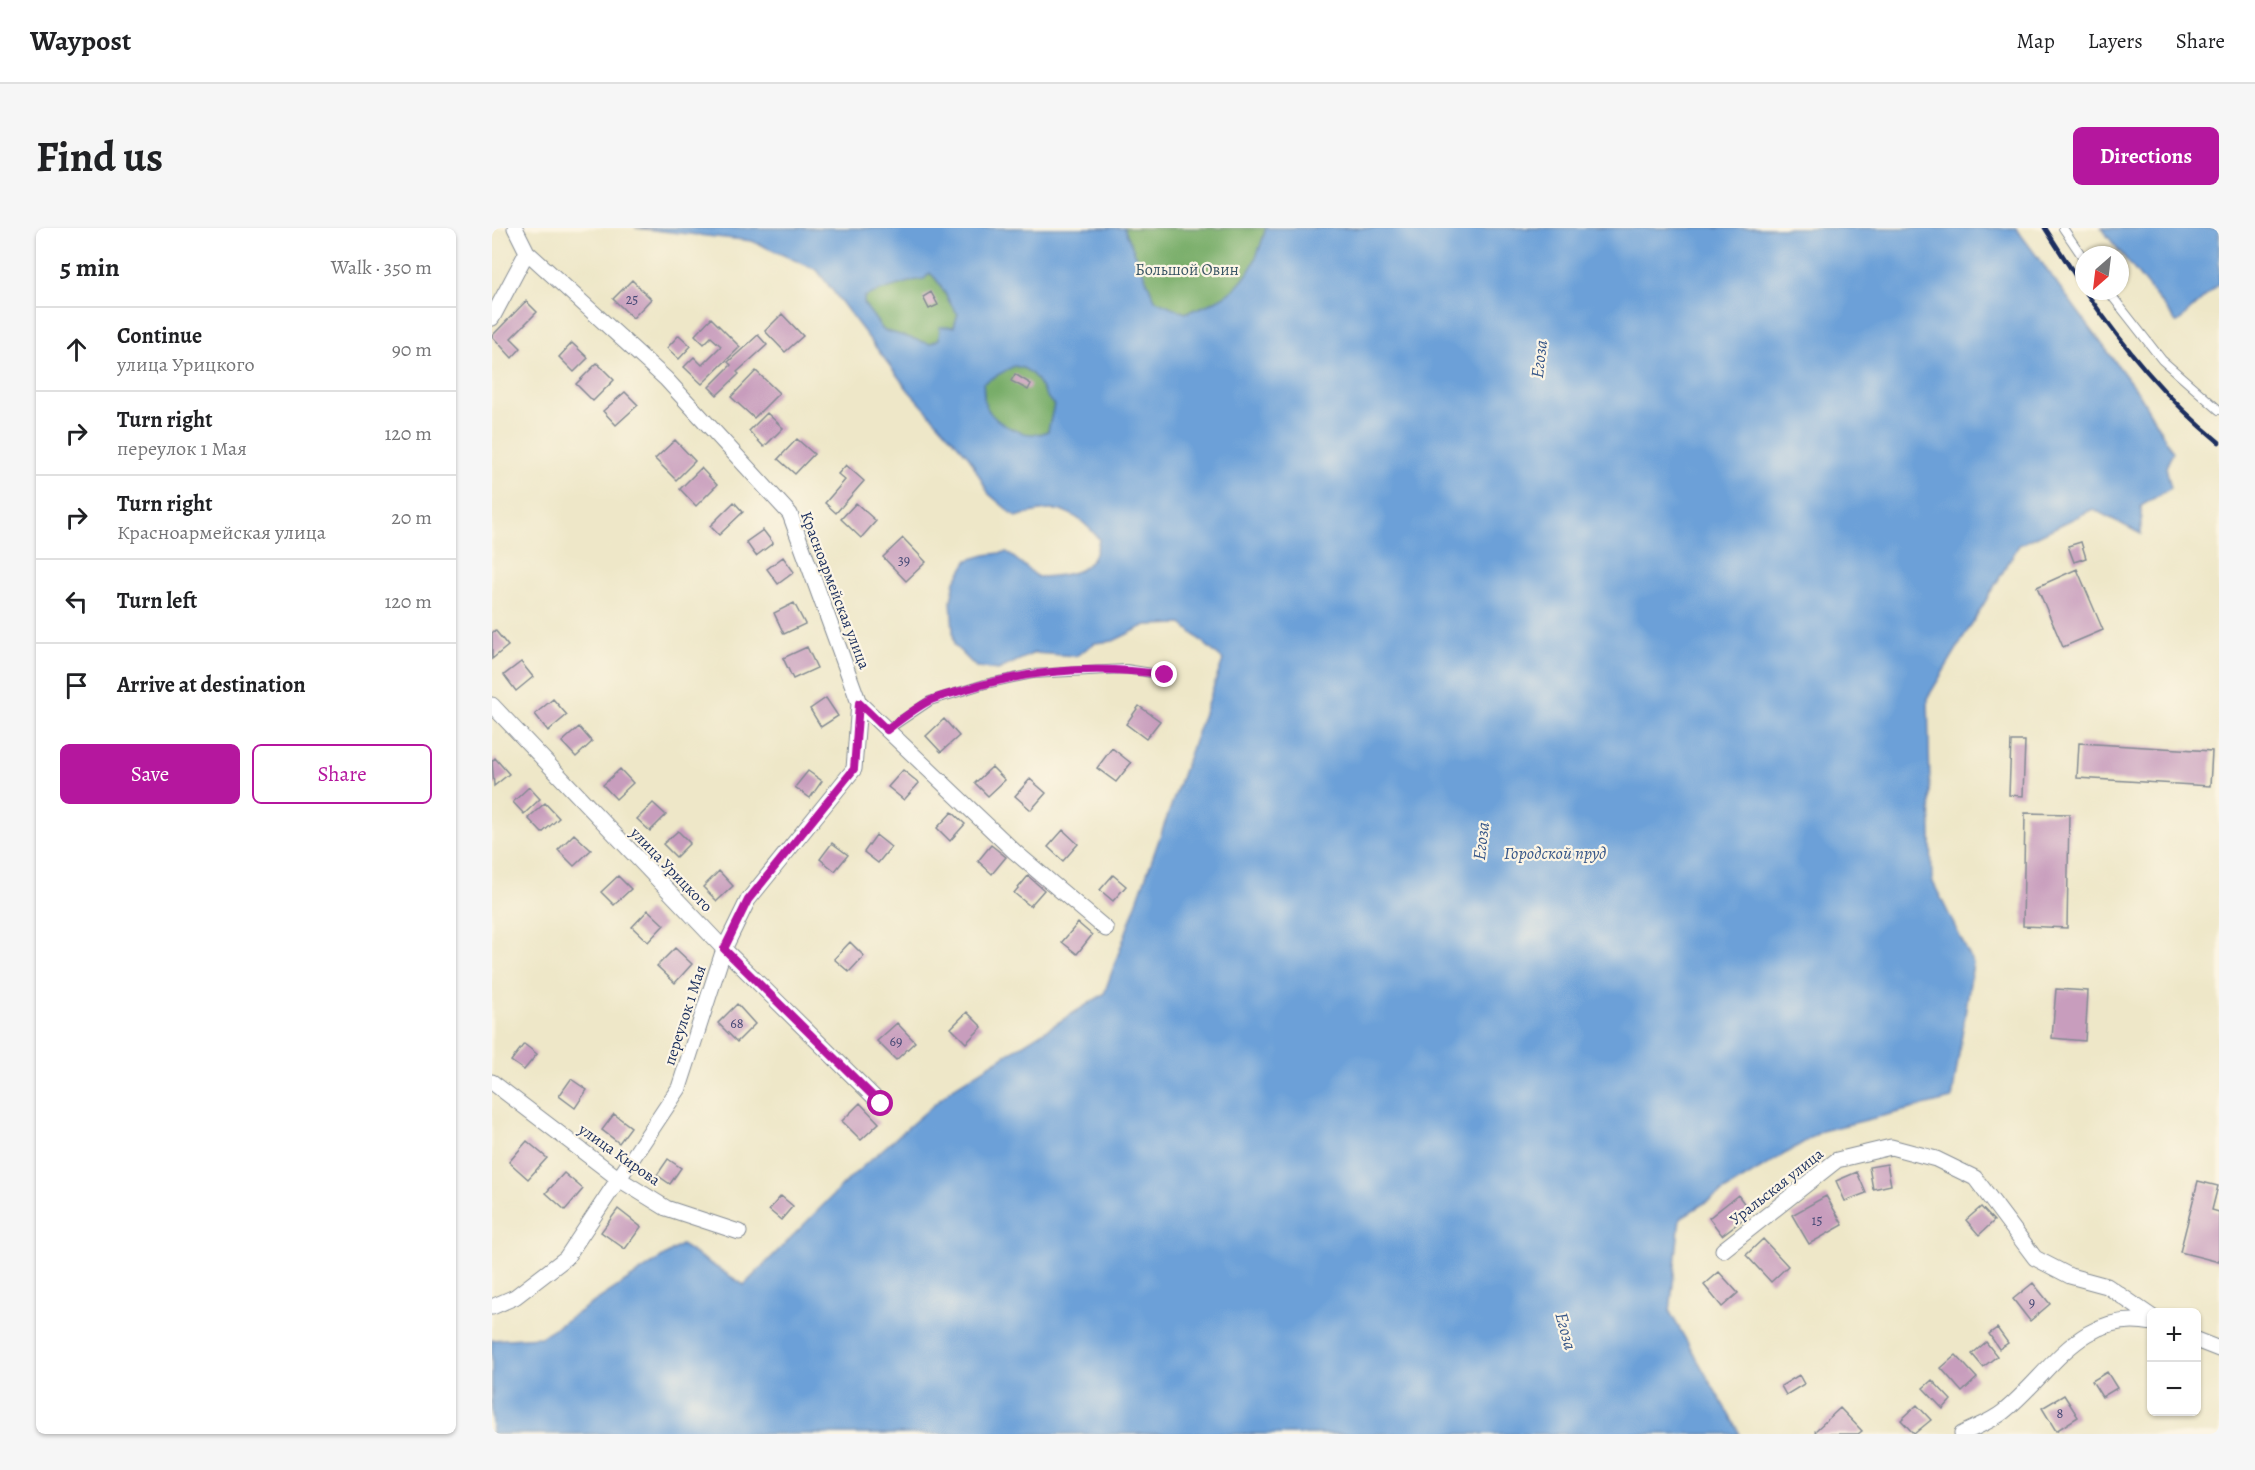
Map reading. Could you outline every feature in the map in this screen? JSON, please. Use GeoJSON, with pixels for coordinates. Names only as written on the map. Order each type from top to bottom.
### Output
{"type":"FeatureCollection","features":[{"type":"Feature","properties":{"kind":"street","name":"Красноармейская улица"},"geometry":{"type":"LineString","coordinates":[[515,228],[527,252],[666,379],[790,514],[859,703],[1015,852],[1106,929]]}},
{"type":"Feature","properties":{"kind":"street"},"geometry":{"type":"LineString","coordinates":[[492,318],[527,252]]}},
{"type":"Feature","properties":{"kind":"street","name":"переулок 1 Мая"},"geometry":{"type":"LineString","coordinates":[[492,1307],[515,1297],[566,1258],[679,1088],[724,949],[748,900],[854,769],[859,703]]}},
{"type":"Feature","properties":{"kind":"street","name":"улица Урицкого"},"geometry":{"type":"LineString","coordinates":[[492,705],[724,949],[881,1104]]}},
{"type":"Feature","properties":{"kind":"street","name":"улица Кирова"},"geometry":{"type":"LineString","coordinates":[[492,1082],[619,1179],[666,1208],[739,1232]]}},
{"type":"Feature","properties":{"kind":"street","name":"Уральская улица"},"geometry":{"type":"LineString","coordinates":[[1724,1250],[1837,1160],[1891,1147],[1936,1159],[1975,1178],[2035,1258],[2070,1276],[2107,1286],[2147,1314]]}},
{"type":"Feature","properties":{"kind":"street"},"geometry":{"type":"LineString","coordinates":[[1962,1434],[2002,1413],[2067,1348],[2100,1326],[2133,1319],[2147,1322]]}},
{"type":"Feature","properties":{"kind":"street"},"geometry":{"type":"LineString","coordinates":[[2201,1342],[2219,1349]]}},
{"type":"Feature","properties":{"kind":"lane"},"geometry":{"type":"LineString","coordinates":[[2063,228],[2075,246]]}},
{"type":"Feature","properties":{"kind":"lane"},"geometry":{"type":"LineString","coordinates":[[2115,300],[2162,360],[2219,410]]}},
{"type":"Feature","properties":{"kind":"lane"},"geometry":{"type":"LineString","coordinates":[[887,730],[930,700],[1023,676],[1126,669],[1165,675]]}},
{"type":"Feature","properties":{"kind":"green space","name":"Большой Овин"},"geometry":{"type":"Polygon","coordinates":[[[1124,228],[1266,228],[1254,261],[1239,284],[1230,293],[1217,300],[1185,313],[1155,300],[1124,228]]]}},
{"type":"Feature","properties":{"kind":"green space"},"geometry":{"type":"Polygon","coordinates":[[[930,273],[958,314],[954,327],[945,328],[939,339],[930,344],[883,330],[864,304],[864,296],[924,279],[930,273]]]}},
{"type":"Feature","properties":{"kind":"green space"},"geometry":{"type":"Polygon","coordinates":[[[1014,366],[1029,371],[1054,405],[1048,431],[1032,434],[1013,430],[997,420],[986,406],[983,383],[1014,366]]]}},
{"type":"Feature","properties":{"kind":"water","name":"Городской пруд"},"geometry":{"type":"Polygon","coordinates":[[[635,228],[1124,228],[1155,300],[1185,313],[1217,300],[1230,293],[1239,284],[1254,261],[1266,228],[2016,228],[2139,394],[2173,452],[2166,467],[2171,488],[2141,506],[2141,534],[2093,509],[2019,545],[1928,697],[1932,880],[1973,963],[1952,1099],[1822,1131],[1680,1218],[1670,1312],[1740,1434],[492,1434],[492,1340],[541,1337],[681,1245],[744,1285],[852,1176],[953,1088],[1104,994],[1223,660],[1182,624],[1146,625],[1113,641],[1095,643],[1076,656],[1034,653],[998,670],[976,667],[954,645],[951,601],[955,581],[968,560],[1007,552],[1038,577],[1059,576],[1078,571],[1086,566],[1092,560],[1099,539],[1071,514],[1052,510],[1016,517],[989,494],[969,457],[909,391],[817,270],[752,241],[635,228]],[[930,273],[924,279],[864,297],[864,304],[883,330],[930,344],[939,339],[940,327],[954,327],[958,314],[939,282],[930,273]],[[1014,366],[983,383],[986,406],[997,419],[1013,429],[1032,434],[1048,431],[1054,405],[1029,371],[1014,366]]]}},
{"type":"Feature","properties":{"kind":"water"},"geometry":{"type":"Polygon","coordinates":[[[2101,228],[2219,228],[2219,284],[2177,323],[2129,263],[2129,246],[2115,246],[2101,228]]]}},
{"type":"Feature","properties":{"kind":"building"},"geometry":{"type":"Polygon","coordinates":[[[632,280],[651,299],[633,318],[613,299],[632,280]]]}},
{"type":"Feature","properties":{"kind":"building"},"geometry":{"type":"Polygon","coordinates":[[[931,292],[938,305],[929,309],[923,297],[931,292]]]}},
{"type":"Feature","properties":{"kind":"building"},"geometry":{"type":"Polygon","coordinates":[[[526,301],[537,312],[511,338],[521,348],[512,358],[492,336],[526,301]]]}},
{"type":"Feature","properties":{"kind":"building"},"geometry":{"type":"Polygon","coordinates":[[[782,314],[803,336],[785,352],[765,331],[782,314]]]}},
{"type":"Feature","properties":{"kind":"building"},"geometry":{"type":"Polygon","coordinates":[[[711,318],[740,347],[702,384],[684,367],[694,357],[702,365],[721,346],[711,337],[704,344],[695,335],[711,318]]]}},
{"type":"Feature","properties":{"kind":"building"},"geometry":{"type":"Polygon","coordinates":[[[679,335],[691,346],[679,359],[667,348],[679,335]]]}},
{"type":"Feature","properties":{"kind":"building"},"geometry":{"type":"Polygon","coordinates":[[[758,335],[767,345],[737,372],[739,374],[717,395],[709,387],[731,365],[728,362],[758,335]]]}},
{"type":"Feature","properties":{"kind":"building"},"geometry":{"type":"Polygon","coordinates":[[[572,343],[588,358],[574,372],[559,357],[572,343]]]}},
{"type":"Feature","properties":{"kind":"building"},"geometry":{"type":"Polygon","coordinates":[[[597,363],[614,380],[593,401],[576,384],[597,363]]]}},
{"type":"Feature","properties":{"kind":"building"},"geometry":{"type":"Polygon","coordinates":[[[756,371],[779,393],[754,418],[731,397],[756,371]]]}},
{"type":"Feature","properties":{"kind":"building"},"geometry":{"type":"Polygon","coordinates":[[[1015,374],[1031,384],[1028,390],[1011,381],[1015,374]]]}},
{"type":"Feature","properties":{"kind":"building"},"geometry":{"type":"Polygon","coordinates":[[[625,392],[638,405],[616,425],[603,411],[625,392]]]}},
{"type":"Feature","properties":{"kind":"building"},"geometry":{"type":"Polygon","coordinates":[[[767,413],[783,428],[764,447],[749,431],[767,413]]]}},
{"type":"Feature","properties":{"kind":"building"},"geometry":{"type":"Polygon","coordinates":[[[797,439],[814,454],[795,474],[778,459],[797,439]]]}},
{"type":"Feature","properties":{"kind":"building"},"geometry":{"type":"Polygon","coordinates":[[[675,440],[695,461],[676,480],[655,459],[675,440]]]}},
{"type":"Feature","properties":{"kind":"building"},"geometry":{"type":"Polygon","coordinates":[[[846,465],[864,481],[836,513],[825,503],[845,480],[838,474],[846,465]]]}},
{"type":"Feature","properties":{"kind":"building"},"geometry":{"type":"Polygon","coordinates":[[[701,468],[717,485],[696,506],[680,489],[701,468]]]}},
{"type":"Feature","properties":{"kind":"building"},"geometry":{"type":"Polygon","coordinates":[[[734,502],[743,512],[719,535],[710,526],[734,502]]]}},
{"type":"Feature","properties":{"kind":"building"},"geometry":{"type":"Polygon","coordinates":[[[856,503],[876,521],[861,538],[841,519],[856,503]]]}},
{"type":"Feature","properties":{"kind":"building"},"geometry":{"type":"Polygon","coordinates":[[[763,530],[773,543],[756,556],[746,542],[763,530]]]}},
{"type":"Feature","properties":{"kind":"building"},"geometry":{"type":"Polygon","coordinates":[[[903,538],[926,562],[906,581],[883,557],[903,538]]]}},
{"type":"Feature","properties":{"kind":"building"},"geometry":{"type":"Polygon","coordinates":[[[2081,542],[2086,558],[2074,562],[2068,546],[2081,542]]]}},
{"type":"Feature","properties":{"kind":"building"},"geometry":{"type":"Polygon","coordinates":[[[783,557],[794,572],[778,584],[767,569],[783,557]]]}},
{"type":"Feature","properties":{"kind":"building"},"geometry":{"type":"Polygon","coordinates":[[[2077,569],[2103,630],[2063,647],[2037,587],[2077,569]]]}},
{"type":"Feature","properties":{"kind":"building"},"geometry":{"type":"Polygon","coordinates":[[[794,603],[805,624],[784,634],[774,613],[794,603]]]}},
{"type":"Feature","properties":{"kind":"building"},"geometry":{"type":"Polygon","coordinates":[[[495,630],[508,646],[492,659],[492,633],[495,630]]]}},
{"type":"Feature","properties":{"kind":"building"},"geometry":{"type":"Polygon","coordinates":[[[807,647],[817,668],[793,679],[783,658],[807,647]]]}},
{"type":"Feature","properties":{"kind":"building"},"geometry":{"type":"Polygon","coordinates":[[[521,662],[533,677],[516,691],[504,675],[521,662]]]}},
{"type":"Feature","properties":{"kind":"building"},"geometry":{"type":"Polygon","coordinates":[[[826,698],[838,716],[821,727],[810,709],[826,698]]]}},
{"type":"Feature","properties":{"kind":"building"},"geometry":{"type":"Polygon","coordinates":[[[553,699],[567,715],[548,731],[535,714],[553,699]]]}},
{"type":"Feature","properties":{"kind":"building"},"geometry":{"type":"Polygon","coordinates":[[[1139,706],[1160,721],[1146,739],[1126,724],[1139,706]]]}},
{"type":"Feature","properties":{"kind":"building"},"geometry":{"type":"Polygon","coordinates":[[[944,719],[959,736],[941,752],[926,736],[944,719]]]}},
{"type":"Feature","properties":{"kind":"building"},"geometry":{"type":"Polygon","coordinates":[[[579,727],[592,742],[576,757],[562,742],[579,727]]]}},
{"type":"Feature","properties":{"kind":"building"},"geometry":{"type":"Polygon","coordinates":[[[2011,741],[2025,741],[2023,796],[2009,795],[2011,741]]]}},
{"type":"Feature","properties":{"kind":"building"},"geometry":{"type":"Polygon","coordinates":[[[2079,743],[2212,751],[2210,786],[2077,778],[2079,743]]]}},
{"type":"Feature","properties":{"kind":"building"},"geometry":{"type":"Polygon","coordinates":[[[1112,748],[1131,763],[1116,782],[1097,768],[1112,748]]]}},
{"type":"Feature","properties":{"kind":"building"},"geometry":{"type":"Polygon","coordinates":[[[495,758],[509,774],[494,786],[492,761],[495,758]]]}},
{"type":"Feature","properties":{"kind":"building"},"geometry":{"type":"Polygon","coordinates":[[[992,767],[1005,780],[988,796],[975,783],[992,767]]]}},
{"type":"Feature","properties":{"kind":"building"},"geometry":{"type":"Polygon","coordinates":[[[620,769],[633,783],[616,799],[603,785],[620,769]]]}},
{"type":"Feature","properties":{"kind":"building"},"geometry":{"type":"Polygon","coordinates":[[[903,770],[919,783],[904,800],[888,787],[903,770]]]}},
{"type":"Feature","properties":{"kind":"building"},"geometry":{"type":"Polygon","coordinates":[[[808,771],[822,781],[810,798],[795,787],[808,771]]]}},
{"type":"Feature","properties":{"kind":"building"},"geometry":{"type":"Polygon","coordinates":[[[1030,779],[1046,793],[1031,810],[1015,796],[1030,779]]]}},
{"type":"Feature","properties":{"kind":"building"},"geometry":{"type":"Polygon","coordinates":[[[529,787],[540,799],[524,814],[513,802],[529,787]]]}},
{"type":"Feature","properties":{"kind":"building"},"geometry":{"type":"Polygon","coordinates":[[[545,803],[559,818],[542,833],[528,818],[545,803]]]}},
{"type":"Feature","properties":{"kind":"building"},"geometry":{"type":"Polygon","coordinates":[[[653,803],[666,815],[650,831],[637,819],[653,803]]]}},
{"type":"Feature","properties":{"kind":"building"},"geometry":{"type":"Polygon","coordinates":[[[952,812],[965,824],[950,841],[937,828],[952,812]]]}},
{"type":"Feature","properties":{"kind":"building"},"geometry":{"type":"Polygon","coordinates":[[[2025,813],[2069,814],[2067,928],[2023,926],[2025,813]]]}},
{"type":"Feature","properties":{"kind":"building"},"geometry":{"type":"Polygon","coordinates":[[[1063,830],[1078,844],[1063,861],[1048,847],[1063,830]]]}},
{"type":"Feature","properties":{"kind":"building"},"geometry":{"type":"Polygon","coordinates":[[[678,831],[690,843],[676,857],[663,844],[678,831]]]}},
{"type":"Feature","properties":{"kind":"building"},"geometry":{"type":"Polygon","coordinates":[[[574,834],[591,850],[574,866],[558,850],[574,834]]]}},
{"type":"Feature","properties":{"kind":"building"},"geometry":{"type":"Polygon","coordinates":[[[876,835],[891,847],[878,863],[864,852],[876,835]]]}},
{"type":"Feature","properties":{"kind":"building"},"geometry":{"type":"Polygon","coordinates":[[[832,843],[848,855],[835,871],[820,859],[832,843]]]}},
{"type":"Feature","properties":{"kind":"building"},"geometry":{"type":"Polygon","coordinates":[[[991,845],[1006,857],[992,874],[978,861],[991,845]]]}},
{"type":"Feature","properties":{"kind":"building"},"geometry":{"type":"Polygon","coordinates":[[[719,871],[733,886],[717,901],[703,887],[719,871]]]}},
{"type":"Feature","properties":{"kind":"building"},"geometry":{"type":"Polygon","coordinates":[[[1113,875],[1126,886],[1113,901],[1100,890],[1113,875]]]}},
{"type":"Feature","properties":{"kind":"building"},"geometry":{"type":"Polygon","coordinates":[[[618,876],[631,889],[614,905],[601,892],[618,876]]]}},
{"type":"Feature","properties":{"kind":"building"},"geometry":{"type":"Polygon","coordinates":[[[1028,876],[1044,890],[1030,906],[1014,893],[1028,876]]]}},
{"type":"Feature","properties":{"kind":"building"},"geometry":{"type":"Polygon","coordinates":[[[648,910],[664,925],[648,942],[632,927],[648,910]]]}},
{"type":"Feature","properties":{"kind":"building"},"geometry":{"type":"Polygon","coordinates":[[[1078,923],[1092,935],[1077,954],[1062,942],[1078,923]]]}},
{"type":"Feature","properties":{"kind":"building"},"geometry":{"type":"Polygon","coordinates":[[[850,942],[864,956],[849,972],[834,959],[850,942]]]}},
{"type":"Feature","properties":{"kind":"building"},"geometry":{"type":"Polygon","coordinates":[[[675,948],[692,964],[675,983],[657,966],[675,948]]]}},
{"type":"Feature","properties":{"kind":"building"},"geometry":{"type":"Polygon","coordinates":[[[2056,989],[2088,991],[2085,1041],[2052,1038],[2056,989]]]}},
{"type":"Feature","properties":{"kind":"building"},"geometry":{"type":"Polygon","coordinates":[[[737,1004],[755,1024],[737,1042],[718,1023],[737,1004]]]}},
{"type":"Feature","properties":{"kind":"building"},"geometry":{"type":"Polygon","coordinates":[[[967,1012],[982,1027],[966,1043],[951,1028],[967,1012]]]}},
{"type":"Feature","properties":{"kind":"building"},"geometry":{"type":"Polygon","coordinates":[[[897,1023],[915,1042],[896,1060],[877,1041],[897,1023]]]}},
{"type":"Feature","properties":{"kind":"building"},"geometry":{"type":"Polygon","coordinates":[[[524,1044],[537,1054],[524,1070],[511,1061],[524,1044]]]}},
{"type":"Feature","properties":{"kind":"building"},"geometry":{"type":"Polygon","coordinates":[[[571,1079],[587,1090],[575,1108],[559,1096],[571,1079]]]}},
{"type":"Feature","properties":{"kind":"building"},"geometry":{"type":"Polygon","coordinates":[[[860,1103],[879,1123],[861,1140],[842,1121],[860,1103]]]}},
{"type":"Feature","properties":{"kind":"building"},"geometry":{"type":"Polygon","coordinates":[[[614,1114],[631,1127],[619,1143],[602,1130],[614,1114]]]}},
{"type":"Feature","properties":{"kind":"building"},"geometry":{"type":"Polygon","coordinates":[[[527,1141],[547,1158],[528,1179],[509,1162],[527,1141]]]}},
{"type":"Feature","properties":{"kind":"building"},"geometry":{"type":"Polygon","coordinates":[[[668,1159],[681,1168],[670,1184],[657,1175],[668,1159]]]}},
{"type":"Feature","properties":{"kind":"building"},"geometry":{"type":"Polygon","coordinates":[[[1887,1164],[1891,1185],[1873,1189],[1869,1167],[1887,1164]]]}},
{"type":"Feature","properties":{"kind":"building"},"geometry":{"type":"Polygon","coordinates":[[[1857,1172],[1866,1193],[1845,1201],[1836,1181],[1857,1172]]]}},
{"type":"Feature","properties":{"kind":"building"},"geometry":{"type":"Polygon","coordinates":[[[564,1173],[583,1189],[565,1210],[546,1193],[564,1173]]]}},
{"type":"Feature","properties":{"kind":"building"},"geometry":{"type":"Polygon","coordinates":[[[2198,1181],[2218,1186],[2212,1210],[2219,1212],[2219,1262],[2180,1252],[2198,1181]]]}},
{"type":"Feature","properties":{"kind":"building"},"geometry":{"type":"Polygon","coordinates":[[[1738,1195],[1751,1213],[1722,1235],[1709,1218],[1738,1195]]]}},
{"type":"Feature","properties":{"kind":"building"},"geometry":{"type":"Polygon","coordinates":[[[781,1196],[793,1206],[781,1220],[769,1210],[781,1196]]]}},
{"type":"Feature","properties":{"kind":"building"},"geometry":{"type":"Polygon","coordinates":[[[1826,1196],[1843,1225],[1809,1244],[1792,1215],[1826,1196]]]}},
{"type":"Feature","properties":{"kind":"building"},"geometry":{"type":"Polygon","coordinates":[[[1981,1207],[1994,1221],[1979,1235],[1966,1220],[1981,1207]]]}},
{"type":"Feature","properties":{"kind":"building"},"geometry":{"type":"Polygon","coordinates":[[[618,1209],[641,1227],[625,1249],[601,1232],[618,1209]]]}},
{"type":"Feature","properties":{"kind":"building"},"geometry":{"type":"Polygon","coordinates":[[[1763,1239],[1788,1266],[1771,1282],[1746,1255],[1763,1239]]]}},
{"type":"Feature","properties":{"kind":"building"},"geometry":{"type":"Polygon","coordinates":[[[1719,1272],[1738,1293],[1722,1307],[1704,1285],[1719,1272]]]}},
{"type":"Feature","properties":{"kind":"building"},"geometry":{"type":"Polygon","coordinates":[[[2033,1283],[2050,1304],[2030,1321],[2013,1299],[2033,1283]]]}},
{"type":"Feature","properties":{"kind":"building"},"geometry":{"type":"Polygon","coordinates":[[[1997,1328],[2008,1343],[1999,1349],[1989,1334],[1997,1328]]]}},
{"type":"Feature","properties":{"kind":"building"},"geometry":{"type":"Polygon","coordinates":[[[1986,1342],[1997,1356],[1983,1367],[1972,1354],[1986,1342]]]}},
{"type":"Feature","properties":{"kind":"building"},"geometry":{"type":"Polygon","coordinates":[[[1956,1355],[1977,1378],[1962,1392],[1941,1368],[1956,1355]]]}},
{"type":"Feature","properties":{"kind":"building"},"geometry":{"type":"Polygon","coordinates":[[[2107,1372],[2117,1388],[2102,1397],[2092,1381],[2107,1372]]]}},
{"type":"Feature","properties":{"kind":"building"},"geometry":{"type":"Polygon","coordinates":[[[1799,1375],[1804,1384],[1786,1395],[1781,1386],[1799,1375]]]}},
{"type":"Feature","properties":{"kind":"building"},"geometry":{"type":"Polygon","coordinates":[[[1932,1380],[1951,1400],[1943,1409],[1923,1388],[1932,1380]]]}},
{"type":"Feature","properties":{"kind":"building"},"geometry":{"type":"Polygon","coordinates":[[[2064,1395],[2078,1417],[2056,1431],[2042,1408],[2064,1395]]]}},
{"type":"Feature","properties":{"kind":"building"},"geometry":{"type":"Polygon","coordinates":[[[1917,1405],[1931,1420],[1914,1434],[1901,1420],[1917,1405]]]}},
{"type":"Feature","properties":{"kind":"building"},"geometry":{"type":"Polygon","coordinates":[[[1840,1408],[1862,1431],[1858,1434],[1817,1434],[1815,1431],[1840,1408]]]}},
{"type":"Feature","properties":{"kind":"railway"},"geometry":{"type":"LineString","coordinates":[[2045,228],[2075,275]]}},
{"type":"Feature","properties":{"kind":"railway"},"geometry":{"type":"LineString","coordinates":[[2092,300],[2115,332],[2164,390],[2219,442]]}},
{"type":"Feature","properties":{"kind":"route"},"geometry":{"type":"LineString","coordinates":[[881,1104],[724,949],[748,900],[854,769],[859,703],[887,730],[930,700],[985,684],[1032,674],[1126,669],[1165,675]]}},
{"type":"Feature","properties":{"kind":"water label","name":"Егоза"},"geometry":{"type":"Point","coordinates":[1539,359]}},
{"type":"Feature","properties":{"kind":"water label","name":"Егоза"},"geometry":{"type":"Point","coordinates":[1481,841]}},
{"type":"Feature","properties":{"kind":"water label","name":"Егоза"},"geometry":{"type":"Point","coordinates":[1566,1331]}}]}
